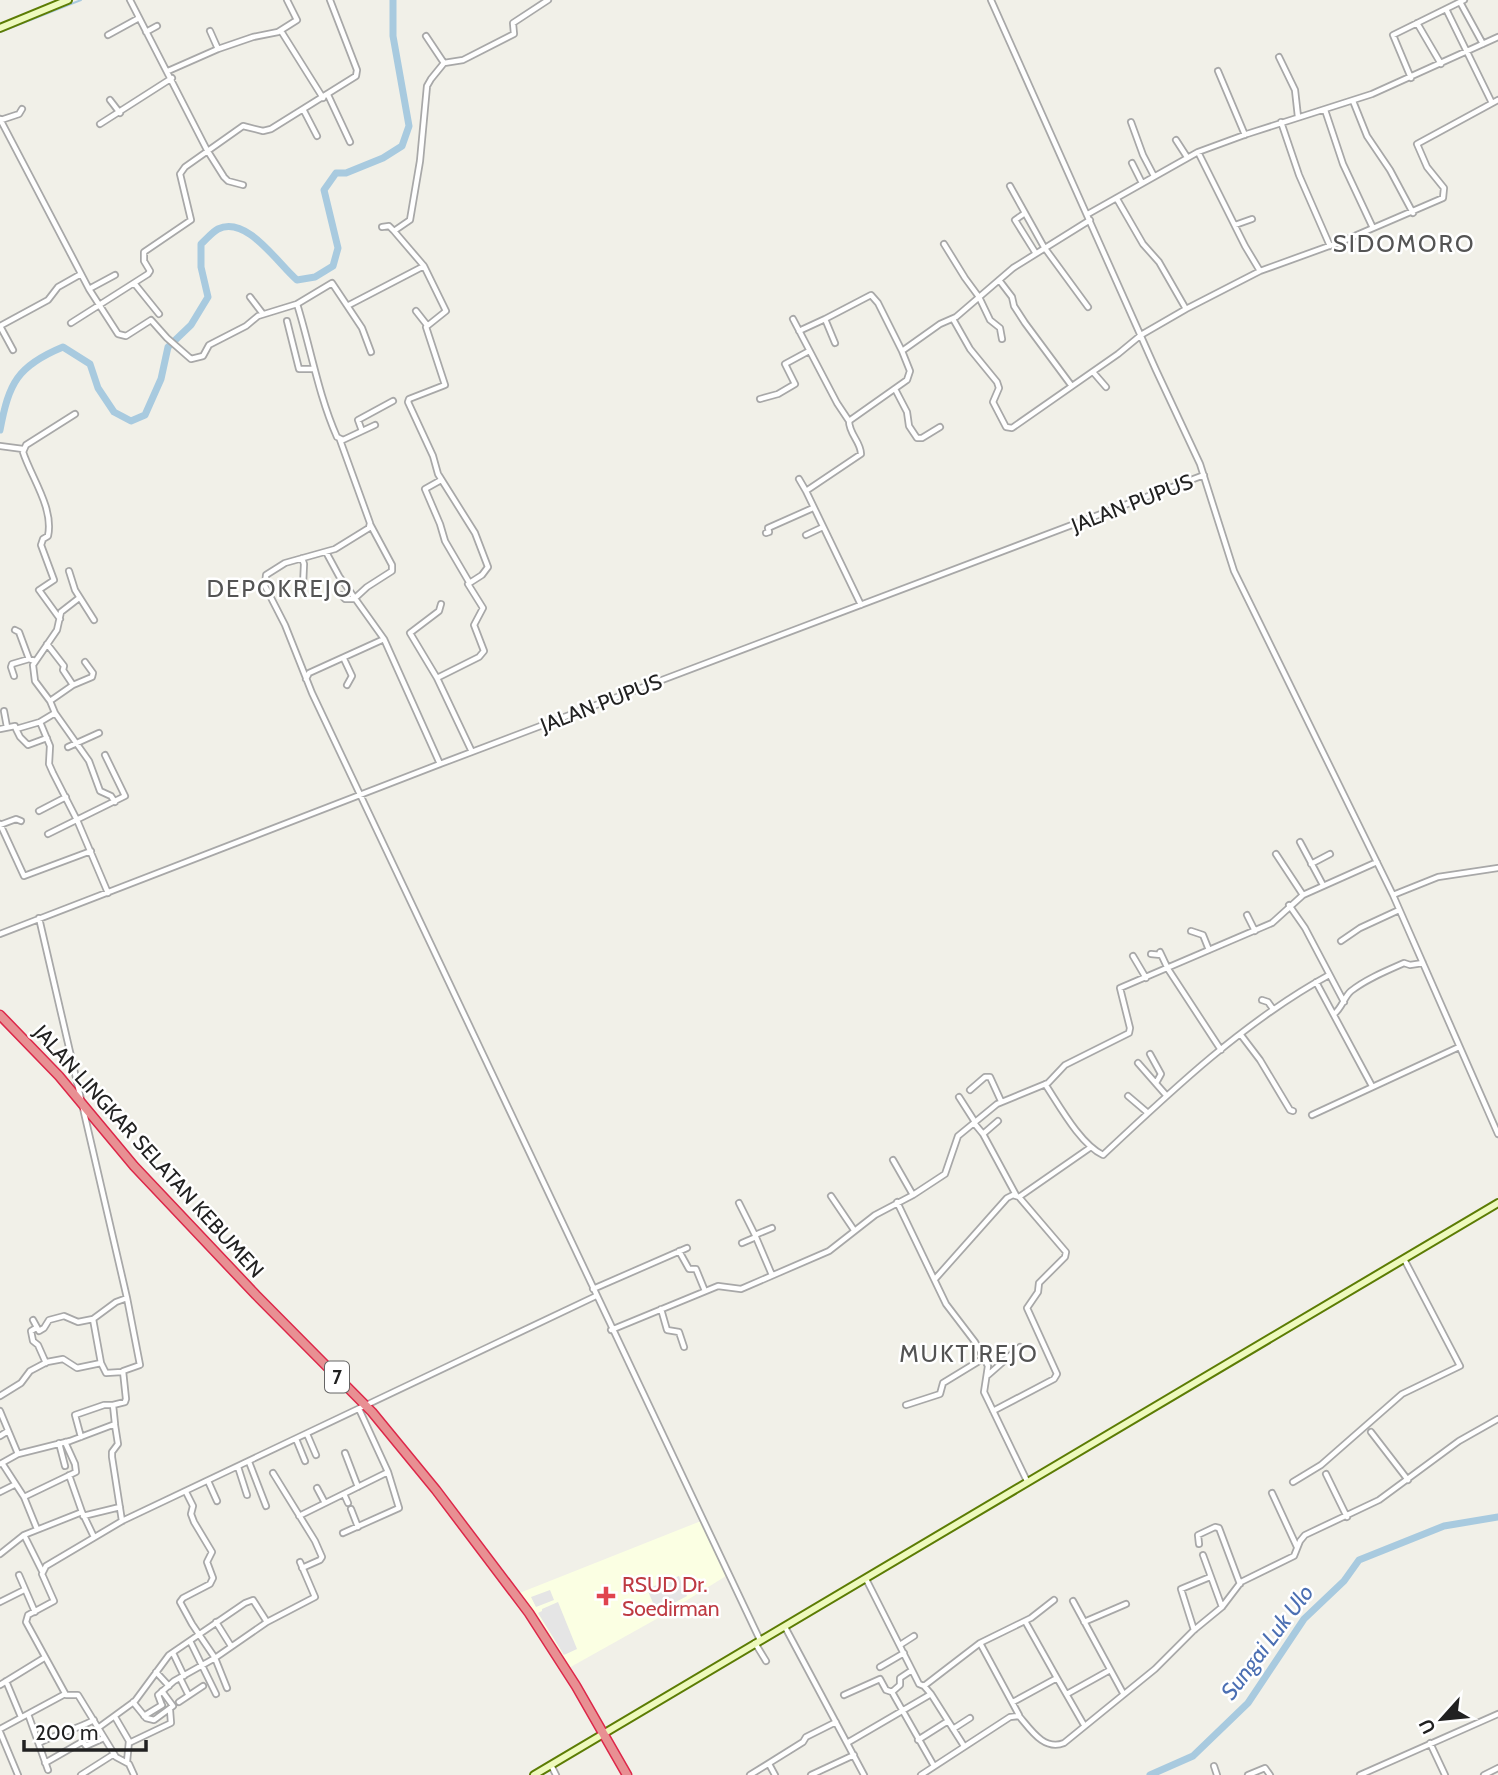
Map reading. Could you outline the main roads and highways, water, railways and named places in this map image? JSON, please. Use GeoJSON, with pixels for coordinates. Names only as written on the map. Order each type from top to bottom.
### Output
{"type":"FeatureCollection","features":[{"type":"Feature","properties":{"kind":"highway","name":"JALAN LINGKAR SELATAN KEBUMEN"},"geometry":{"type":"LineString","coordinates":[[0,1015],[36,1050],[81,1101],[142,1176],[363,1408],[436,1490],[528,1613],[604,1733],[627,1775]]}},
{"type":"Feature","properties":{"kind":"main road"},"geometry":{"type":"LineString","coordinates":[[0,28],[68,0]]}},
{"type":"Feature","properties":{"kind":"main road"},"geometry":{"type":"LineString","coordinates":[[534,1775],[1498,1203]]}},
{"type":"Feature","properties":{"kind":"waterway"},"geometry":{"type":"LineString","coordinates":[[0,32],[81,0]]}},
{"type":"Feature","properties":{"kind":"waterway"},"geometry":{"type":"LineString","coordinates":[[0,430],[7,400],[18,378],[35,361],[63,347],[90,364],[98,388],[114,412],[131,421],[145,415],[161,379],[168,347],[191,325],[208,297],[201,267],[201,244],[218,229],[229,227],[251,235],[297,280],[315,277],[333,266],[338,248],[324,190],[336,173],[346,173],[383,158],[402,146],[409,126],[393,36],[393,0]]}},
{"type":"Feature","properties":{"kind":"waterway","name":"Sungai Luk Ulo"},"geometry":{"type":"LineString","coordinates":[[1150,1775],[1193,1756],[1248,1703],[1304,1619],[1344,1581],[1359,1560],[1444,1526],[1498,1517]]}},
{"type":"Feature","properties":{"kind":"place","name":"RSUD Dr. Soedirman"},"geometry":{"type":"Point","coordinates":[606,1596]}},
{"type":"Feature","properties":{"kind":"district","name":"SIDOMORO"},"geometry":{"type":"Point","coordinates":[1404,243]}},
{"type":"Feature","properties":{"kind":"district","name":"DEPOKREJO"},"geometry":{"type":"Point","coordinates":[280,588]}},
{"type":"Feature","properties":{"kind":"district","name":"MUKTIREJO"},"geometry":{"type":"Point","coordinates":[969,1353]}}]}
